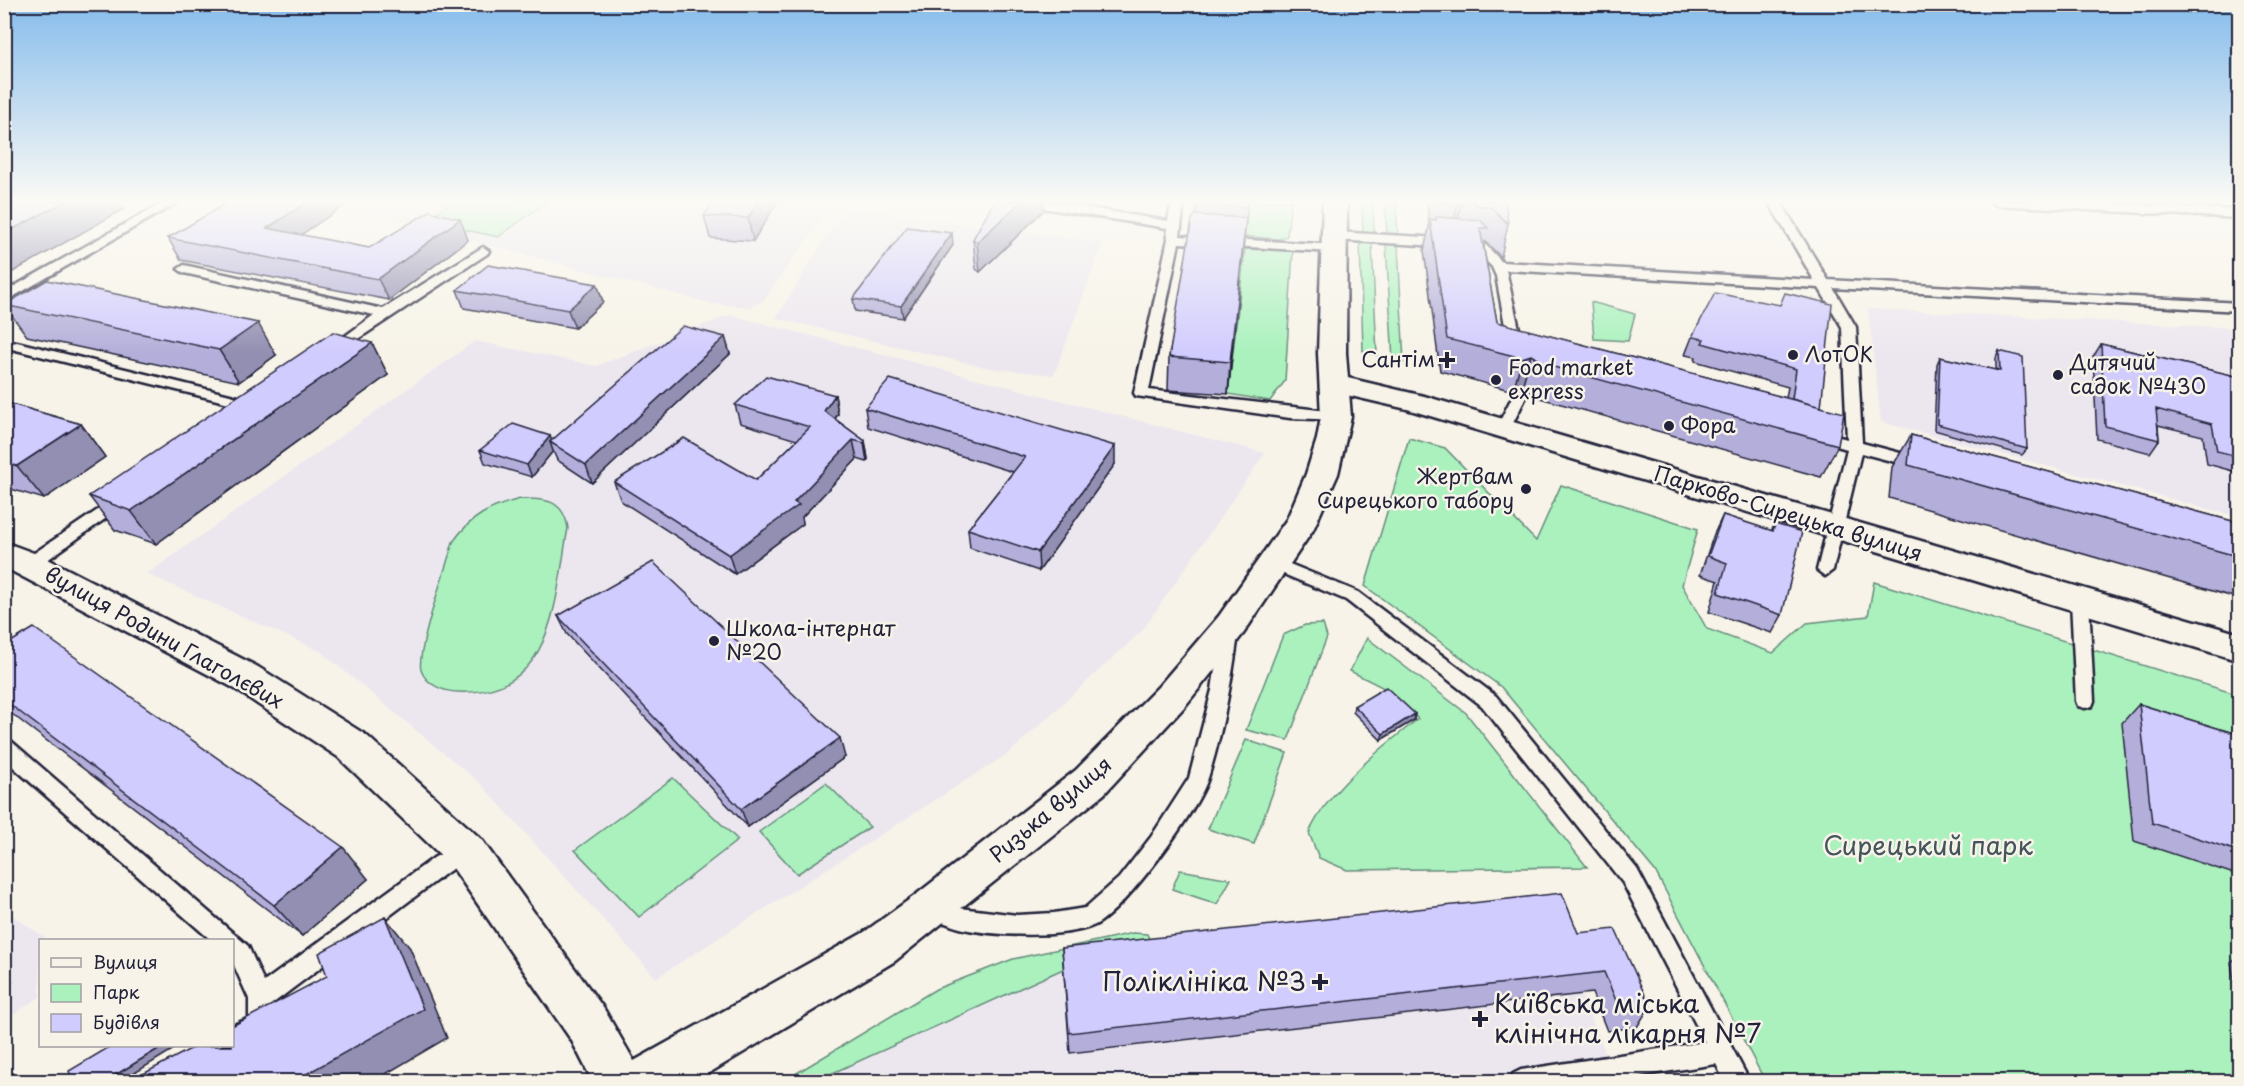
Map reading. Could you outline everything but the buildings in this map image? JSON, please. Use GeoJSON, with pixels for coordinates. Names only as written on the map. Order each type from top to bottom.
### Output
{"type":"FeatureCollection","features":[{"type":"Feature","properties":{"kind":"street","name":"Ризька вулиця"},"geometry":{"type":"LineString","coordinates":[[659,1078],[879,947],[932,908],[1090,782],[1172,696],[1231,624],[1275,564],[1306,512],[1322,474],[1336,417],[1332,353],[1334,252]]}},
{"type":"Feature","properties":{"kind":"street","name":"Парково-Сирецька вулиця"},"geometry":{"type":"LineString","coordinates":[[1335,384],[1414,402],[2240,648]]}},
{"type":"Feature","properties":{"kind":"street","name":"вулиця Родини Глаголєвих"},"geometry":{"type":"LineString","coordinates":[[17,559],[245,677],[352,746],[466,852],[588,1025],[619,1082]]}},
{"type":"Feature","properties":{"kind":"lane"},"geometry":{"type":"LineString","coordinates":[[4,298],[85,252]]}},
{"type":"Feature","properties":{"kind":"lane"},"geometry":{"type":"LineString","coordinates":[[321,360],[385,313],[482,252]]}},
{"type":"Feature","properties":{"kind":"lane"},"geometry":{"type":"LineString","coordinates":[[1169,252],[1141,393],[1336,417]]}},
{"type":"Feature","properties":{"kind":"lane"},"geometry":{"type":"LineString","coordinates":[[1485,252],[1498,266],[1502,276],[1517,350],[1527,354]]}},
{"type":"Feature","properties":{"kind":"lane"},"geometry":{"type":"LineString","coordinates":[[1804,252],[1849,327],[1855,447],[1825,570]]}},
{"type":"Feature","properties":{"kind":"lane"},"geometry":{"type":"LineString","coordinates":[[1498,266],[2240,307]]}},
{"type":"Feature","properties":{"kind":"lane"},"geometry":{"type":"LineString","coordinates":[[184,269],[385,313]]}},
{"type":"Feature","properties":{"kind":"lane"},"geometry":{"type":"LineString","coordinates":[[17,346],[262,403],[238,420]]}},
{"type":"Feature","properties":{"kind":"lane"},"geometry":{"type":"LineString","coordinates":[[1503,429],[1521,393]]}},
{"type":"Feature","properties":{"kind":"lane"},"geometry":{"type":"LineString","coordinates":[[1799,431],[1934,468]]}},
{"type":"Feature","properties":{"kind":"lane"},"geometry":{"type":"LineString","coordinates":[[17,559],[132,492]]}},
{"type":"Feature","properties":{"kind":"lane"},"geometry":{"type":"LineString","coordinates":[[1275,564],[1352,596],[1489,701],[1630,876],[1724,1051],[1738,1082]]}},
{"type":"Feature","properties":{"kind":"lane"},"geometry":{"type":"LineString","coordinates":[[2080,601],[2085,701]]}},
{"type":"Feature","properties":{"kind":"lane"},"geometry":{"type":"LineString","coordinates":[[932,908],[960,918],[1017,925],[1054,923],[1090,918],[1126,885],[1158,843],[1198,780],[1221,690],[1231,624]]}},
{"type":"Feature","properties":{"kind":"lane"},"geometry":{"type":"LineString","coordinates":[[4,747],[225,939]]}},
{"type":"Feature","properties":{"kind":"lane"},"geometry":{"type":"LineString","coordinates":[[260,999],[442,864],[466,852]]}},
{"type":"Feature","properties":{"kind":"lane"},"geometry":{"type":"LineString","coordinates":[[234,948],[240,953],[260,999],[261,1024],[234,1039]]}},
{"type":"Feature","properties":{"kind":"lane"},"geometry":{"type":"LineString","coordinates":[[1521,1082],[1724,1051]]}},
{"type":"Feature","properties":{"kind":"shaded area"},"geometry":{"type":"Polygon","coordinates":[[[513,252],[798,252],[764,300],[749,307],[714,304],[513,252]]]}},
{"type":"Feature","properties":{"kind":"shaded area"},"geometry":{"type":"Polygon","coordinates":[[[817,252],[1100,252],[1054,375],[989,368],[776,318],[817,252]]]}},
{"type":"Feature","properties":{"kind":"shaded area","name":"Дитячий садок №430"},"geometry":{"type":"Polygon","coordinates":[[[1868,309],[2239,328],[2239,517],[1881,422],[1868,309]]]}},
{"type":"Feature","properties":{"kind":"shaded area","name":"Школа-інтернат №20"},"geometry":{"type":"Polygon","coordinates":[[[730,315],[1265,453],[1142,631],[1009,753],[656,978],[481,784],[320,651],[147,574],[475,341],[596,366],[730,315]]]}},
{"type":"Feature","properties":{"kind":"shaded area"},"geometry":{"type":"Polygon","coordinates":[[[4,910],[48,939],[39,939],[39,998],[5,1020],[4,910]]]}},
{"type":"Feature","properties":{"kind":"shaded area","name":"Київська міська клінічна лікарня №7"},"geometry":{"type":"Polygon","coordinates":[[[1063,969],[1070,1053],[1582,995],[1617,1081],[815,1082],[1063,969]]]}},
{"type":"Feature","properties":{"kind":"green space"},"geometry":{"type":"Polygon","coordinates":[[[1245,252],[1293,252],[1285,381],[1270,401],[1228,394],[1245,252]]]}},
{"type":"Feature","properties":{"kind":"green space"},"geometry":{"type":"Polygon","coordinates":[[[1360,252],[1372,252],[1377,356],[1363,351],[1360,252]]]}},
{"type":"Feature","properties":{"kind":"green space"},"geometry":{"type":"Polygon","coordinates":[[[1386,252],[1398,252],[1404,363],[1393,361],[1386,252]]]}},
{"type":"Feature","properties":{"kind":"green space"},"geometry":{"type":"Polygon","coordinates":[[[1591,302],[1635,314],[1628,341],[1594,339],[1591,302]]]}},
{"type":"Feature","properties":{"kind":"green space","name":"Сирецький парк"},"geometry":{"type":"Polygon","coordinates":[[[1409,438],[1445,448],[1536,541],[1561,485],[1698,529],[1682,585],[1707,629],[1773,653],[1807,623],[1868,616],[1874,582],[2239,695],[2239,1081],[1765,1081],[1655,871],[1501,687],[1365,586],[1409,438]]]}},
{"type":"Feature","properties":{"kind":"green space"},"geometry":{"type":"Polygon","coordinates":[[[520,499],[538,499],[557,506],[566,518],[568,528],[559,584],[545,638],[532,661],[514,678],[490,689],[447,691],[427,680],[421,670],[421,660],[427,628],[453,542],[474,519],[499,505],[520,499]]]}},
{"type":"Feature","properties":{"kind":"green space"},"geometry":{"type":"Polygon","coordinates":[[[1323,624],[1327,637],[1288,740],[1246,730],[1283,635],[1305,625],[1323,624]]]}},
{"type":"Feature","properties":{"kind":"green space"},"geometry":{"type":"Polygon","coordinates":[[[1367,638],[1466,713],[1587,867],[1347,870],[1319,858],[1309,833],[1317,817],[1357,771],[1418,719],[1390,691],[1350,671],[1367,638]]]}},
{"type":"Feature","properties":{"kind":"green space"},"geometry":{"type":"Polygon","coordinates":[[[1246,740],[1287,753],[1254,844],[1208,829],[1246,740]]]}},
{"type":"Feature","properties":{"kind":"green space"},"geometry":{"type":"Polygon","coordinates":[[[673,778],[738,840],[639,917],[575,850],[673,778]]]}},
{"type":"Feature","properties":{"kind":"green space"},"geometry":{"type":"Polygon","coordinates":[[[826,783],[870,827],[797,874],[759,832],[826,783]]]}},
{"type":"Feature","properties":{"kind":"green space"},"geometry":{"type":"Polygon","coordinates":[[[1180,870],[1231,879],[1217,904],[1172,889],[1180,870]]]}},
{"type":"Feature","properties":{"kind":"green space"},"geometry":{"type":"Polygon","coordinates":[[[1133,933],[1147,934],[1158,959],[1063,969],[815,1081],[782,1082],[936,989],[1013,959],[1133,933]]]}},
{"type":"Feature","properties":{"kind":"place","name":"ЛотОК"},"geometry":{"type":"Point","coordinates":[1793,355]}},
{"type":"Feature","properties":{"kind":"place","name":"Сантім"},"geometry":{"type":"Point","coordinates":[1447,360]}},
{"type":"Feature","properties":{"kind":"place","name":"Дитячий садок №430"},"geometry":{"type":"Point","coordinates":[2058,375]}},
{"type":"Feature","properties":{"kind":"place","name":"Food market express"},"geometry":{"type":"Point","coordinates":[1496,380]}},
{"type":"Feature","properties":{"kind":"place","name":"Фора"},"geometry":{"type":"Point","coordinates":[1669,426]}},
{"type":"Feature","properties":{"kind":"place","name":"Жертвам Сирецького табору"},"geometry":{"type":"Point","coordinates":[1526,489]}},
{"type":"Feature","properties":{"kind":"place","name":"Школа-інтернат №20"},"geometry":{"type":"Point","coordinates":[714,641]}},
{"type":"Feature","properties":{"kind":"place","name":"Поліклініка №3"},"geometry":{"type":"Point","coordinates":[1320,982]}},
{"type":"Feature","properties":{"kind":"place","name":"Київська міська клінічна лікарня №7"},"geometry":{"type":"Point","coordinates":[1480,1019]}}]}
